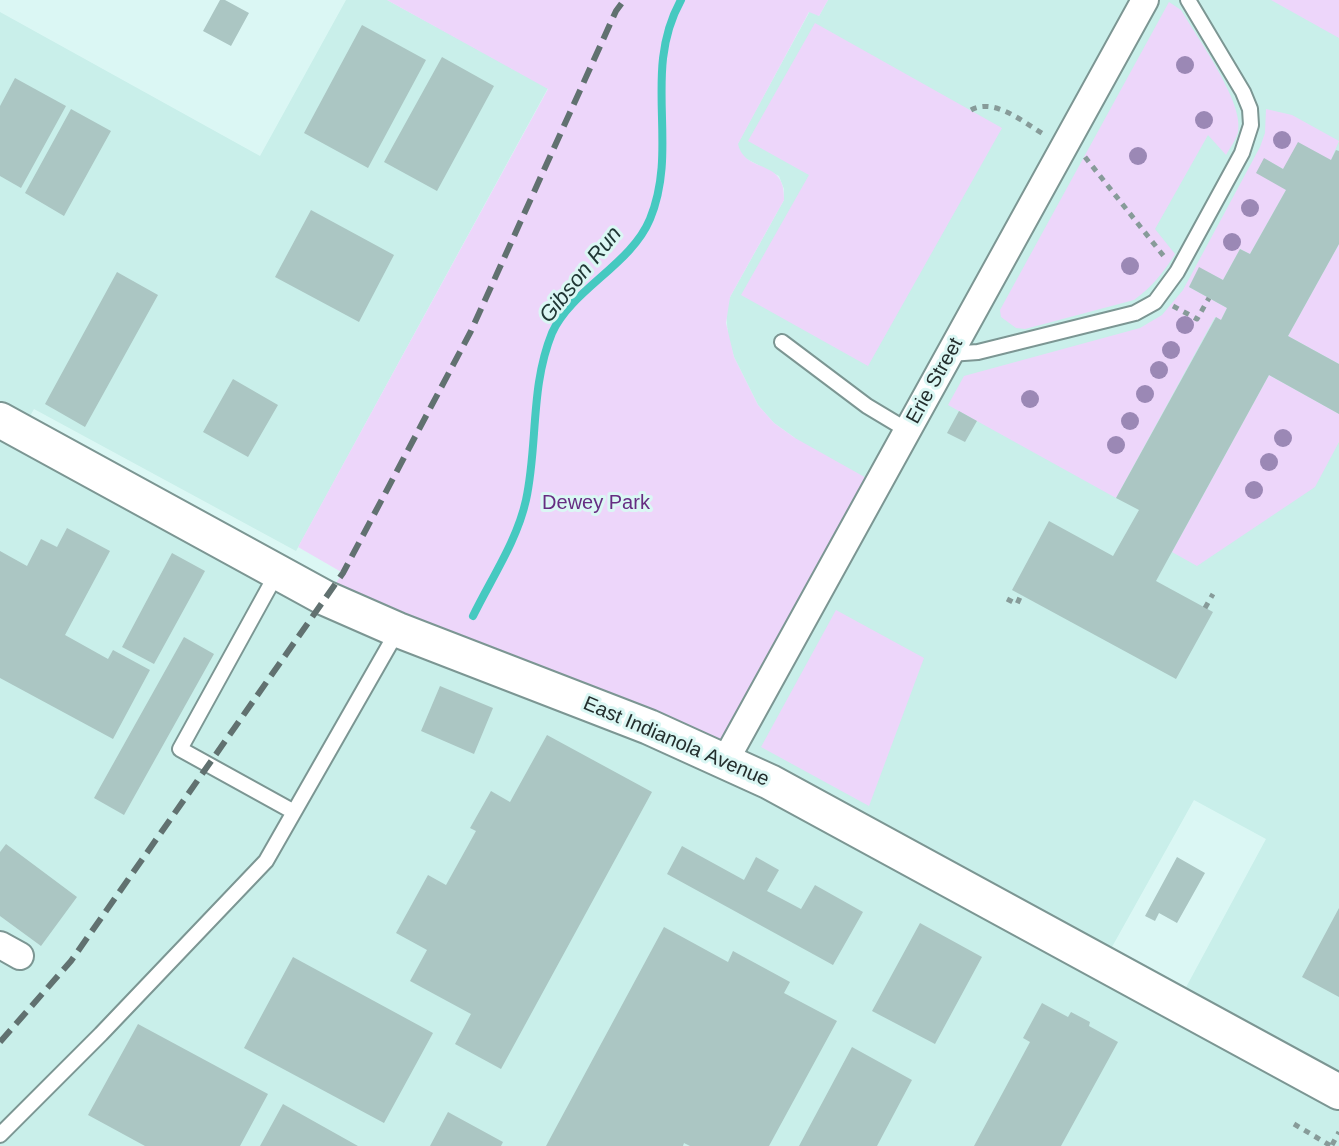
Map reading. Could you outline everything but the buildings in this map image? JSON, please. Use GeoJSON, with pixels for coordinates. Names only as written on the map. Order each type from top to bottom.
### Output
{"type":"FeatureCollection","features":[{"type":"Feature","properties":{"kind":"street","name":"Erie Street"},"geometry":{"type":"LineString","coordinates":[[725,761],[1145,0]]}},
{"type":"Feature","properties":{"kind":"street","name":"East Indianola Avenue"},"geometry":{"type":"LineString","coordinates":[[0,420],[325,598],[398,630],[649,727],[725,761],[846,823],[1339,1092]]}},
{"type":"Feature","properties":{"kind":"lane"},"geometry":{"type":"LineString","coordinates":[[950,354],[978,352],[1135,313],[1155,302],[1177,272],[1242,153],[1251,125],[1250,109],[1243,92],[1188,0]]}},
{"type":"Feature","properties":{"kind":"lane"},"geometry":{"type":"LineString","coordinates":[[782,342],[867,406],[907,430]]}},
{"type":"Feature","properties":{"kind":"lane"},"geometry":{"type":"LineString","coordinates":[[278,573],[180,749],[294,812]]}},
{"type":"Feature","properties":{"kind":"lane"},"geometry":{"type":"LineString","coordinates":[[0,1135],[266,861],[398,630]]}},
{"type":"Feature","properties":{"kind":"path"},"geometry":{"type":"LineString","coordinates":[[1127,210],[1177,272]]}},
{"type":"Feature","properties":{"kind":"path"},"geometry":{"type":"LineString","coordinates":[[1172,305],[1197,319],[1209,298]]}},
{"type":"Feature","properties":{"kind":"path"},"geometry":{"type":"LineString","coordinates":[[1205,608],[1213,594]]}},
{"type":"Feature","properties":{"kind":"path"},"geometry":{"type":"LineString","coordinates":[[1007,599],[1017,604],[1021,595]]}},
{"type":"Feature","properties":{"kind":"path"},"geometry":{"type":"LineString","coordinates":[[1294,1124],[1332,1145],[1339,1132]]}},
{"type":"Feature","properties":{"kind":"shaded area"},"geometry":{"type":"Polygon","coordinates":[[[346,0],[387,0],[548,88],[296,551],[34,409],[21,432],[325,598],[795,438],[774,423],[758,405],[734,357],[728,336],[726,310],[730,297],[784,200],[779,176],[745,158],[737,145],[810,11],[819,16],[828,0],[1339,0],[1339,1146],[0,1146],[0,12],[260,156],[346,0]],[[1194,800],[1103,963],[1177,1004],[1266,839],[1194,800]]]}},
{"type":"Feature","properties":{"kind":"green space","name":"Dewey Park"},"geometry":{"type":"Polygon","coordinates":[[[387,0],[828,0],[819,16],[809,12],[738,144],[748,160],[779,177],[784,200],[730,297],[726,323],[734,357],[758,405],[774,423],[877,484],[725,761],[325,598],[343,573],[298,547],[548,89],[387,0]]]}},
{"type":"Feature","properties":{"kind":"green space"},"geometry":{"type":"Polygon","coordinates":[[[1271,0],[1339,0],[1339,38],[1271,0]]]}},
{"type":"Feature","properties":{"kind":"green space"},"geometry":{"type":"Polygon","coordinates":[[[1169,2],[1181,10],[1227,88],[1238,119],[1236,138],[1226,155],[1208,135],[1155,229],[1175,254],[1146,290],[1134,300],[1025,329],[1016,328],[1001,317],[1000,310],[1169,2]]]}},
{"type":"Feature","properties":{"kind":"green space"},"geometry":{"type":"Polygon","coordinates":[[[815,23],[1002,128],[868,366],[741,295],[809,175],[748,141],[815,23]]]}},
{"type":"Feature","properties":{"kind":"green space"},"geometry":{"type":"Polygon","coordinates":[[[1266,109],[1292,115],[1339,141],[1331,160],[1283,169],[1265,159],[1286,190],[1250,254],[1240,249],[1223,280],[1199,268],[1189,287],[1227,308],[1221,320],[1215,317],[1116,498],[948,405],[964,376],[1140,328],[1162,315],[1183,290],[1260,147],[1265,133],[1266,109]]]}},
{"type":"Feature","properties":{"kind":"green space"},"geometry":{"type":"Polygon","coordinates":[[[1339,244],[1339,364],[1288,336],[1339,244]]]}},
{"type":"Feature","properties":{"kind":"green space"},"geometry":{"type":"Polygon","coordinates":[[[1269,375],[1339,414],[1339,442],[1315,487],[1197,566],[1172,552],[1269,375]]]}},
{"type":"Feature","properties":{"kind":"green space"},"geometry":{"type":"Polygon","coordinates":[[[836,610],[924,658],[869,806],[761,747],[836,610]]]}},
{"type":"Feature","properties":{"kind":"waterway","name":"Gibson Run"},"geometry":{"type":"LineString","coordinates":[[473,616],[522,515],[530,479],[540,374],[552,333],[573,303],[629,250],[650,219],[662,164],[664,54],[669,27],[681,0]]}},
{"type":"Feature","properties":{"kind":"railway"},"geometry":{"type":"LineString","coordinates":[[0,1042],[71,961],[343,573],[471,331],[616,11],[624,0]]}}]}
